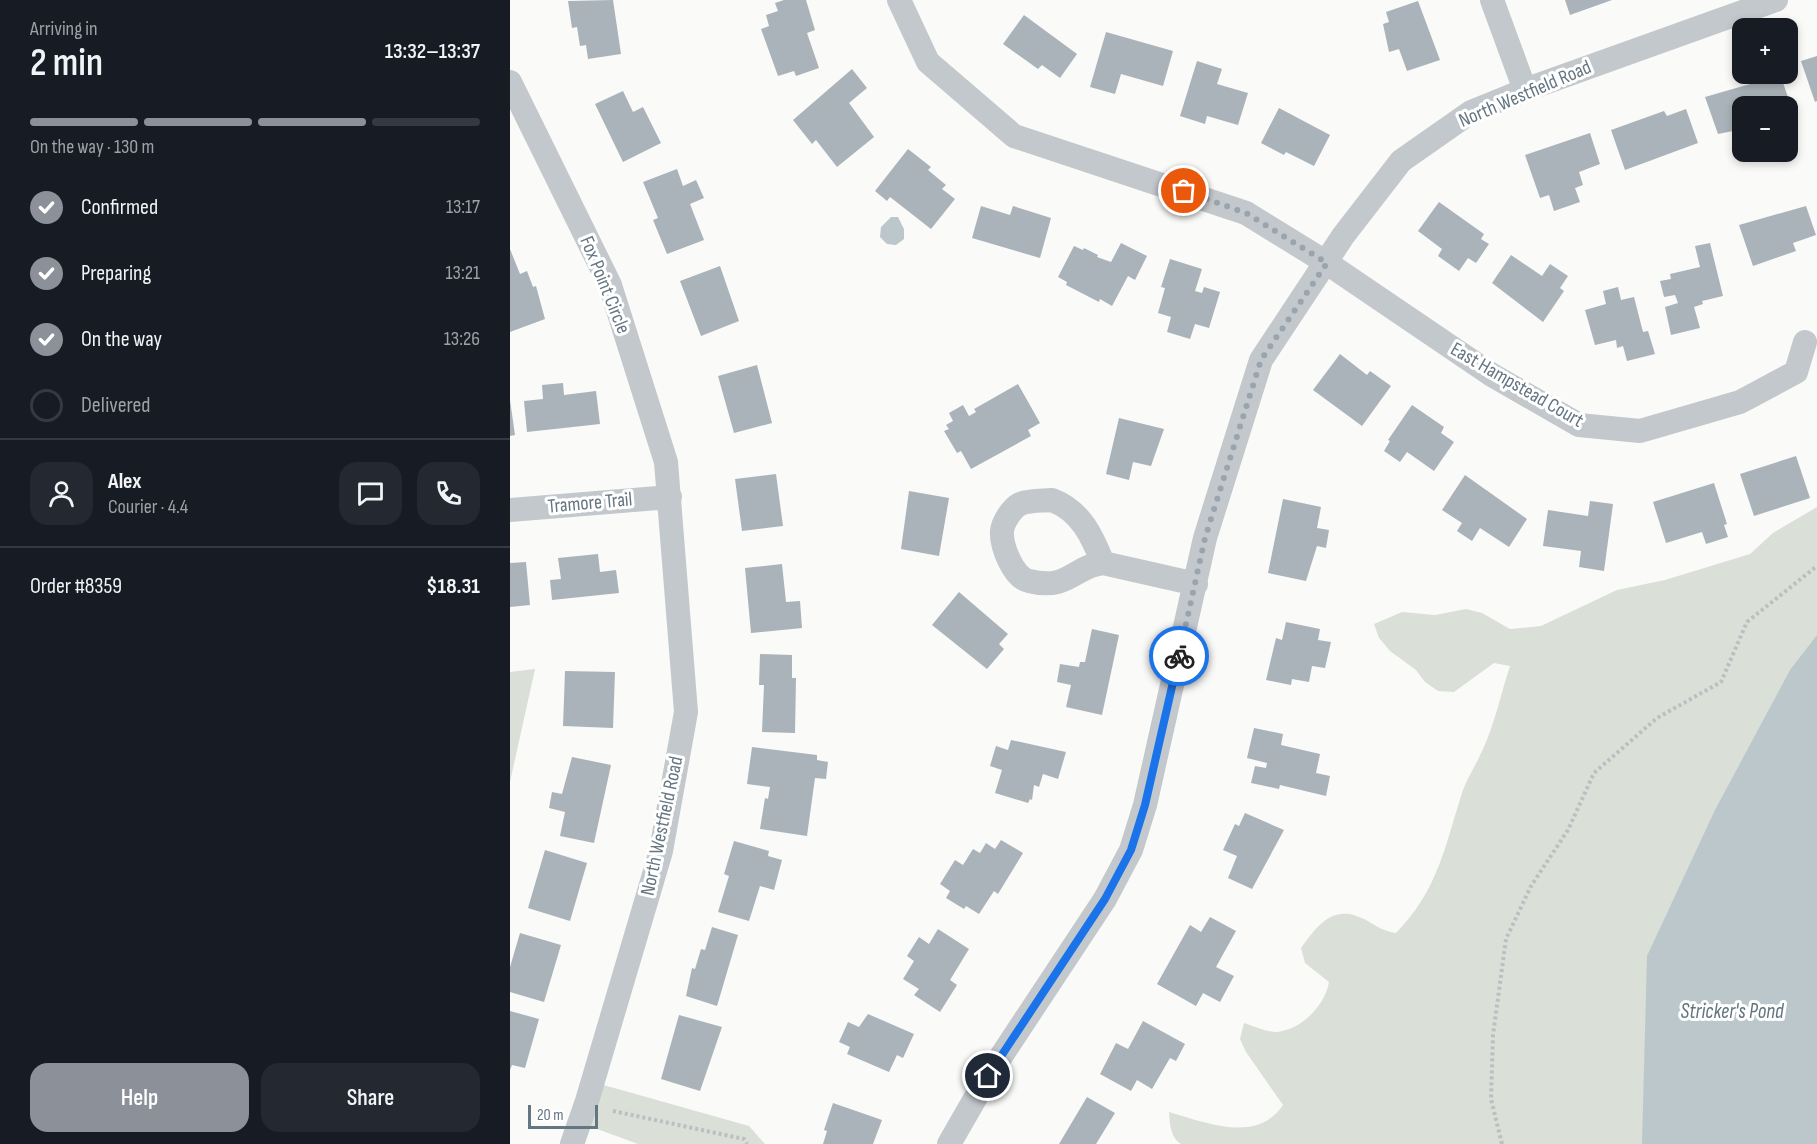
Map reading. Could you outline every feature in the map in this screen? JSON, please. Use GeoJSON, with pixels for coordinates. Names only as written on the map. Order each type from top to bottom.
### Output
{"type":"FeatureCollection","features":[{"type":"Feature","properties":{"kind":"street","name":"East Hampstead Court"},"geometry":{"type":"LineString","coordinates":[[899,0],[928,62],[1014,136],[1246,213],[1327,263],[1492,375],[1579,425],[1640,431],[1740,402],[1796,372],[1805,342]]}},
{"type":"Feature","properties":{"kind":"street"},"geometry":{"type":"LineString","coordinates":[[1492,0],[1525,90]]}},
{"type":"Feature","properties":{"kind":"street","name":"North Westfield Road"},"geometry":{"type":"LineString","coordinates":[[949,1144],[988,1076],[1105,899],[1131,850],[1145,805],[1205,538],[1261,360],[1327,263],[1342,236],[1401,161],[1471,112],[1525,90],[1776,0]]}},
{"type":"Feature","properties":{"kind":"street","name":"Fox Point Circle"},"geometry":{"type":"LineString","coordinates":[[510,82],[610,285],[666,462],[670,497]]}},
{"type":"Feature","properties":{"kind":"street","name":"North Westfield Road"},"geometry":{"type":"LineString","coordinates":[[572,1144],[587,1101],[661,851],[686,712],[670,497]]}},
{"type":"Feature","properties":{"kind":"street","name":"Tramore Trail"},"geometry":{"type":"LineString","coordinates":[[510,510],[670,497]]}},
{"type":"Feature","properties":{"kind":"street"},"geometry":{"type":"LineString","coordinates":[[1103,563],[1196,584]]}},
{"type":"Feature","properties":{"kind":"path"},"geometry":{"type":"LineString","coordinates":[[1502,1144],[1491,1099],[1492,1035],[1506,939],[1531,886],[1568,830],[1594,773],[1657,718],[1721,682],[1747,622],[1817,566]]}},
{"type":"Feature","properties":{"kind":"path"},"geometry":{"type":"LineString","coordinates":[[613,1111],[744,1139],[747,1144]]}},
{"type":"Feature","properties":{"kind":"shaded area"},"geometry":{"type":"Polygon","coordinates":[[[1817,507],[1817,1144],[1181,1144],[1177,1141],[1171,1129],[1169,1112],[1230,1127],[1260,1124],[1272,1117],[1283,1105],[1246,1052],[1240,1039],[1244,1023],[1276,1032],[1295,1027],[1311,1015],[1323,999],[1329,982],[1305,963],[1301,948],[1314,931],[1328,918],[1345,914],[1355,915],[1384,930],[1396,933],[1422,900],[1439,866],[1463,790],[1487,739],[1510,666],[1494,663],[1454,692],[1438,691],[1425,682],[1416,670],[1390,651],[1379,638],[1374,624],[1402,612],[1435,615],[1466,609],[1482,613],[1510,629],[1541,626],[1617,590],[1665,580],[1750,554],[1773,533],[1817,507]]]}},
{"type":"Feature","properties":{"kind":"shaded area"},"geometry":{"type":"Polygon","coordinates":[[[535,669],[510,782],[510,672],[535,669]]]}},
{"type":"Feature","properties":{"kind":"shaded area"},"geometry":{"type":"Polygon","coordinates":[[[593,1082],[749,1126],[765,1144],[638,1144],[578,1122],[593,1082]]]}},
{"type":"Feature","properties":{"kind":"water"},"geometry":{"type":"Polygon","coordinates":[[[891,217],[898,217],[904,229],[904,239],[896,245],[887,244],[880,237],[881,227],[891,217]]]}},
{"type":"Feature","properties":{"kind":"water","name":"Stricker's Pond"},"geometry":{"type":"Polygon","coordinates":[[[1817,635],[1817,1144],[1642,1144],[1647,956],[1715,810],[1790,670],[1817,635]]]}},
{"type":"Feature","properties":{"kind":"building"},"geometry":{"type":"Polygon","coordinates":[[[613,0],[621,54],[588,59],[586,45],[580,46],[577,27],[572,28],[568,1],[613,0]]]}},
{"type":"Feature","properties":{"kind":"building"},"geometry":{"type":"Polygon","coordinates":[[[784,0],[806,0],[815,30],[807,33],[819,68],[796,76],[794,71],[778,76],[761,29],[769,26],[766,15],[778,11],[775,3],[784,0]]]}},
{"type":"Feature","properties":{"kind":"building"},"geometry":{"type":"Polygon","coordinates":[[[1565,0],[1612,0],[1570,15],[1565,0]]]}},
{"type":"Feature","properties":{"kind":"building"},"geometry":{"type":"Polygon","coordinates":[[[1418,1],[1440,60],[1407,71],[1399,49],[1389,52],[1383,24],[1389,22],[1386,12],[1418,1]]]}},
{"type":"Feature","properties":{"kind":"building"},"geometry":{"type":"Polygon","coordinates":[[[1024,15],[1077,54],[1060,78],[1042,65],[1038,69],[1003,44],[1024,15]]]}},
{"type":"Feature","properties":{"kind":"building"},"geometry":{"type":"Polygon","coordinates":[[[1106,32],[1173,51],[1163,86],[1121,74],[1115,94],[1090,87],[1106,32]]]}},
{"type":"Feature","properties":{"kind":"building"},"geometry":{"type":"Polygon","coordinates":[[[1817,56],[1817,101],[1815,102],[1801,61],[1817,56]]]}},
{"type":"Feature","properties":{"kind":"building"},"geometry":{"type":"Polygon","coordinates":[[[1197,61],[1222,69],[1217,84],[1248,93],[1238,125],[1207,116],[1205,124],[1180,116],[1197,61]]]}},
{"type":"Feature","properties":{"kind":"building"},"geometry":{"type":"Polygon","coordinates":[[[852,69],[867,88],[849,103],[874,137],[837,167],[816,140],[812,144],[793,120],[852,69]]]}},
{"type":"Feature","properties":{"kind":"building"},"geometry":{"type":"Polygon","coordinates":[[[1750,84],[1783,84],[1788,96],[1732,96],[1732,131],[1718,134],[1705,97],[1750,84]]]}},
{"type":"Feature","properties":{"kind":"building"},"geometry":{"type":"Polygon","coordinates":[[[623,91],[633,112],[643,107],[661,143],[623,162],[595,104],[623,91]]]}},
{"type":"Feature","properties":{"kind":"building"},"geometry":{"type":"Polygon","coordinates":[[[1279,108],[1330,135],[1314,166],[1286,152],[1284,155],[1261,143],[1279,108]]]}},
{"type":"Feature","properties":{"kind":"building"},"geometry":{"type":"Polygon","coordinates":[[[1686,109],[1698,143],[1625,170],[1611,130],[1664,111],[1667,116],[1686,109]]]}},
{"type":"Feature","properties":{"kind":"building"},"geometry":{"type":"Polygon","coordinates":[[[1590,133],[1600,164],[1579,172],[1583,185],[1575,188],[1580,202],[1554,211],[1549,195],[1540,198],[1525,155],[1590,133]]]}},
{"type":"Feature","properties":{"kind":"building"},"geometry":{"type":"Polygon","coordinates":[[[908,149],[931,167],[928,170],[946,185],[942,189],[955,199],[931,229],[890,197],[887,201],[875,191],[908,149]]]}},
{"type":"Feature","properties":{"kind":"building"},"geometry":{"type":"Polygon","coordinates":[[[677,169],[683,186],[696,180],[704,198],[690,204],[704,240],[667,254],[653,220],[658,218],[643,182],[677,169]]]}},
{"type":"Feature","properties":{"kind":"building"},"geometry":{"type":"Polygon","coordinates":[[[1439,202],[1484,234],[1481,239],[1489,244],[1476,263],[1468,258],[1459,271],[1438,256],[1442,249],[1418,231],[1439,202]]]}},
{"type":"Feature","properties":{"kind":"building"},"geometry":{"type":"Polygon","coordinates":[[[981,206],[1010,215],[1013,206],[1051,218],[1040,258],[972,238],[981,206]]]}},
{"type":"Feature","properties":{"kind":"building"},"geometry":{"type":"Polygon","coordinates":[[[1806,206],[1816,235],[1793,243],[1796,251],[1753,266],[1739,225],[1806,206]]]}},
{"type":"Feature","properties":{"kind":"building"},"geometry":{"type":"Polygon","coordinates":[[[1121,243],[1147,256],[1135,280],[1128,276],[1112,306],[1066,285],[1067,282],[1058,277],[1074,246],[1083,250],[1084,248],[1098,255],[1097,257],[1111,262],[1121,243]]]}},
{"type":"Feature","properties":{"kind":"building"},"geometry":{"type":"Polygon","coordinates":[[[1710,243],[1723,296],[1702,301],[1703,304],[1694,307],[1700,328],[1671,335],[1665,307],[1678,303],[1675,295],[1664,297],[1660,281],[1671,279],[1670,274],[1700,267],[1695,246],[1710,243]]]}},
{"type":"Feature","properties":{"kind":"building"},"geometry":{"type":"Polygon","coordinates":[[[510,249],[520,274],[527,271],[533,287],[536,286],[545,319],[510,332],[510,249]]]}},
{"type":"Feature","properties":{"kind":"building"},"geometry":{"type":"Polygon","coordinates":[[[1511,255],[1542,276],[1550,264],[1568,276],[1560,288],[1564,291],[1543,322],[1492,283],[1511,255]]]}},
{"type":"Feature","properties":{"kind":"building"},"geometry":{"type":"Polygon","coordinates":[[[1170,259],[1202,269],[1195,291],[1202,293],[1204,287],[1220,292],[1209,328],[1195,324],[1190,339],[1167,332],[1171,317],[1158,313],[1165,288],[1161,287],[1170,259]]]}},
{"type":"Feature","properties":{"kind":"building"},"geometry":{"type":"Polygon","coordinates":[[[720,266],[739,321],[701,336],[680,281],[720,266]]]}},
{"type":"Feature","properties":{"kind":"building"},"geometry":{"type":"Polygon","coordinates":[[[1618,287],[1621,300],[1634,297],[1643,332],[1648,331],[1655,354],[1627,361],[1623,346],[1617,348],[1616,340],[1595,345],[1585,310],[1606,304],[1603,291],[1618,287]]]}},
{"type":"Feature","properties":{"kind":"building"},"geometry":{"type":"Polygon","coordinates":[[[1340,354],[1367,375],[1370,371],[1391,386],[1362,426],[1313,390],[1340,354]]]}},
{"type":"Feature","properties":{"kind":"building"},"geometry":{"type":"Polygon","coordinates":[[[757,365],[772,423],[734,433],[718,376],[757,365]]]}},
{"type":"Feature","properties":{"kind":"building"},"geometry":{"type":"Polygon","coordinates":[[[563,383],[564,395],[596,391],[600,424],[527,432],[524,401],[543,399],[542,385],[563,383]]]}},
{"type":"Feature","properties":{"kind":"building"},"geometry":{"type":"Polygon","coordinates":[[[1018,384],[1040,423],[1028,430],[1031,436],[971,469],[961,451],[957,453],[944,431],[949,429],[946,425],[953,421],[949,413],[963,405],[969,416],[976,412],[974,409],[1018,384]]]}},
{"type":"Feature","properties":{"kind":"building"},"geometry":{"type":"Polygon","coordinates":[[[510,400],[515,435],[510,436],[510,400]]]}},
{"type":"Feature","properties":{"kind":"building"},"geometry":{"type":"Polygon","coordinates":[[[1412,405],[1444,427],[1441,433],[1454,442],[1434,471],[1407,452],[1400,462],[1384,451],[1390,441],[1388,440],[1412,405]]]}},
{"type":"Feature","properties":{"kind":"building"},"geometry":{"type":"Polygon","coordinates":[[[1119,418],[1164,429],[1151,466],[1133,462],[1129,480],[1106,474],[1119,418]]]}},
{"type":"Feature","properties":{"kind":"building"},"geometry":{"type":"Polygon","coordinates":[[[1796,456],[1810,498],[1754,516],[1740,474],[1796,456]]]}},
{"type":"Feature","properties":{"kind":"building"},"geometry":{"type":"Polygon","coordinates":[[[776,474],[783,526],[742,531],[735,479],[776,474]]]}},
{"type":"Feature","properties":{"kind":"building"},"geometry":{"type":"Polygon","coordinates":[[[1465,475],[1527,519],[1509,547],[1480,528],[1472,541],[1457,531],[1462,523],[1442,510],[1465,475]]]}},
{"type":"Feature","properties":{"kind":"building"},"geometry":{"type":"Polygon","coordinates":[[[1714,483],[1727,524],[1724,525],[1728,537],[1706,544],[1702,532],[1666,543],[1653,502],[1714,483]]]}},
{"type":"Feature","properties":{"kind":"building"},"geometry":{"type":"Polygon","coordinates":[[[909,491],[949,498],[939,556],[901,549],[909,491]]]}},
{"type":"Feature","properties":{"kind":"building"},"geometry":{"type":"Polygon","coordinates":[[[1283,499],[1321,507],[1317,528],[1329,530],[1326,548],[1317,546],[1306,581],[1268,573],[1283,499]]]}},
{"type":"Feature","properties":{"kind":"building"},"geometry":{"type":"Polygon","coordinates":[[[1590,501],[1613,504],[1604,571],[1579,567],[1581,551],[1543,546],[1548,510],[1588,516],[1590,501]]]}},
{"type":"Feature","properties":{"kind":"building"},"geometry":{"type":"Polygon","coordinates":[[[598,554],[600,572],[616,570],[619,593],[552,600],[550,580],[561,579],[558,558],[598,554]]]}},
{"type":"Feature","properties":{"kind":"building"},"geometry":{"type":"Polygon","coordinates":[[[526,562],[530,605],[510,607],[510,563],[526,562]]]}},
{"type":"Feature","properties":{"kind":"building"},"geometry":{"type":"Polygon","coordinates":[[[782,564],[786,602],[800,601],[802,628],[751,633],[745,568],[782,564]]]}},
{"type":"Feature","properties":{"kind":"building"},"geometry":{"type":"Polygon","coordinates":[[[959,592],[1008,634],[999,644],[1004,649],[987,669],[932,625],[959,592]]]}},
{"type":"Feature","properties":{"kind":"building"},"geometry":{"type":"Polygon","coordinates":[[[1286,622],[1320,629],[1318,640],[1331,642],[1325,668],[1312,666],[1309,682],[1292,679],[1291,685],[1266,680],[1276,638],[1282,640],[1286,622]]]}},
{"type":"Feature","properties":{"kind":"building"},"geometry":{"type":"Polygon","coordinates":[[[1092,629],[1119,635],[1102,715],[1066,707],[1071,685],[1057,682],[1060,664],[1079,667],[1080,662],[1085,662],[1092,629]]]}},
{"type":"Feature","properties":{"kind":"building"},"geometry":{"type":"Polygon","coordinates":[[[760,654],[792,655],[792,678],[796,678],[795,733],[762,732],[764,685],[759,685],[760,654]]]}},
{"type":"Feature","properties":{"kind":"building"},"geometry":{"type":"Polygon","coordinates":[[[565,671],[615,672],[613,728],[563,726],[565,671]]]}},
{"type":"Feature","properties":{"kind":"building"},"geometry":{"type":"Polygon","coordinates":[[[1254,728],[1283,734],[1281,745],[1320,754],[1316,773],[1330,776],[1326,796],[1280,785],[1279,789],[1251,783],[1255,766],[1266,768],[1267,763],[1247,758],[1254,728]]]}},
{"type":"Feature","properties":{"kind":"building"},"geometry":{"type":"Polygon","coordinates":[[[1011,740],[1066,752],[1058,779],[1043,774],[1039,787],[1034,785],[1032,800],[1030,799],[1028,803],[995,793],[1002,770],[990,766],[996,746],[1008,750],[1011,740]]]}},
{"type":"Feature","properties":{"kind":"building"},"geometry":{"type":"Polygon","coordinates":[[[752,747],[817,755],[817,760],[828,762],[826,779],[815,778],[807,836],[760,829],[765,798],[768,799],[770,787],[747,784],[752,747]]]}},
{"type":"Feature","properties":{"kind":"building"},"geometry":{"type":"Polygon","coordinates":[[[572,757],[611,765],[594,843],[560,836],[565,812],[549,808],[552,792],[562,794],[572,757]]]}},
{"type":"Feature","properties":{"kind":"building"},"geometry":{"type":"Polygon","coordinates":[[[1245,813],[1284,830],[1252,889],[1228,878],[1237,856],[1223,850],[1235,824],[1239,826],[1245,813]]]}},
{"type":"Feature","properties":{"kind":"building"},"geometry":{"type":"Polygon","coordinates":[[[1001,840],[1023,853],[998,894],[994,891],[979,914],[966,906],[964,909],[946,898],[950,891],[940,884],[955,860],[963,865],[973,849],[980,853],[986,843],[995,849],[1001,840]]]}},
{"type":"Feature","properties":{"kind":"building"},"geometry":{"type":"Polygon","coordinates":[[[734,841],[769,851],[768,856],[782,860],[774,890],[760,886],[749,921],[718,912],[729,876],[724,874],[734,841]]]}},
{"type":"Feature","properties":{"kind":"building"},"geometry":{"type":"Polygon","coordinates":[[[545,850],[587,863],[570,921],[528,908],[545,850]]]}},
{"type":"Feature","properties":{"kind":"building"},"geometry":{"type":"Polygon","coordinates":[[[1210,917],[1236,931],[1216,967],[1234,976],[1220,1002],[1203,993],[1196,1006],[1157,984],[1190,925],[1201,932],[1210,917]]]}},
{"type":"Feature","properties":{"kind":"building"},"geometry":{"type":"Polygon","coordinates":[[[712,927],[738,935],[717,1006],[686,996],[692,968],[695,969],[701,949],[705,950],[712,927]]]}},
{"type":"Feature","properties":{"kind":"building"},"geometry":{"type":"Polygon","coordinates":[[[938,929],[969,949],[950,980],[957,985],[940,1012],[914,995],[919,989],[903,979],[914,961],[907,956],[919,937],[929,944],[938,929]]]}},
{"type":"Feature","properties":{"kind":"building"},"geometry":{"type":"Polygon","coordinates":[[[520,933],[561,945],[544,1002],[510,992],[510,967],[520,933]]]}},
{"type":"Feature","properties":{"kind":"building"},"geometry":{"type":"Polygon","coordinates":[[[510,1011],[539,1019],[525,1068],[512,1065],[510,1070],[510,1011]]]}},
{"type":"Feature","properties":{"kind":"building"},"geometry":{"type":"Polygon","coordinates":[[[868,1014],[914,1034],[903,1058],[897,1055],[889,1072],[847,1054],[850,1047],[839,1042],[848,1022],[859,1027],[868,1014]]]}},
{"type":"Feature","properties":{"kind":"building"},"geometry":{"type":"Polygon","coordinates":[[[679,1015],[722,1027],[700,1091],[661,1079],[679,1015]]]}},
{"type":"Feature","properties":{"kind":"building"},"geometry":{"type":"Polygon","coordinates":[[[1143,1021],[1185,1044],[1176,1061],[1170,1058],[1152,1089],[1137,1080],[1131,1091],[1100,1074],[1116,1043],[1128,1049],[1143,1021]]]}},
{"type":"Feature","properties":{"kind":"building"},"geometry":{"type":"Polygon","coordinates":[[[1087,1097],[1115,1113],[1096,1144],[1059,1144],[1087,1097]]]}},
{"type":"Feature","properties":{"kind":"building"},"geometry":{"type":"Polygon","coordinates":[[[833,1103],[882,1120],[873,1144],[823,1144],[827,1131],[824,1130],[833,1103]]]}},
{"type":"Feature","properties":{"kind":"way so far"},"geometry":{"type":"LineString","coordinates":[[1179,656],[1205,538],[1261,360],[1327,263],[1246,213],[1184,191]]}},
{"type":"Feature","properties":{"kind":"route"},"geometry":{"type":"LineString","coordinates":[[988,1076],[1105,899],[1131,850],[1145,805],[1179,656]]}}]}
